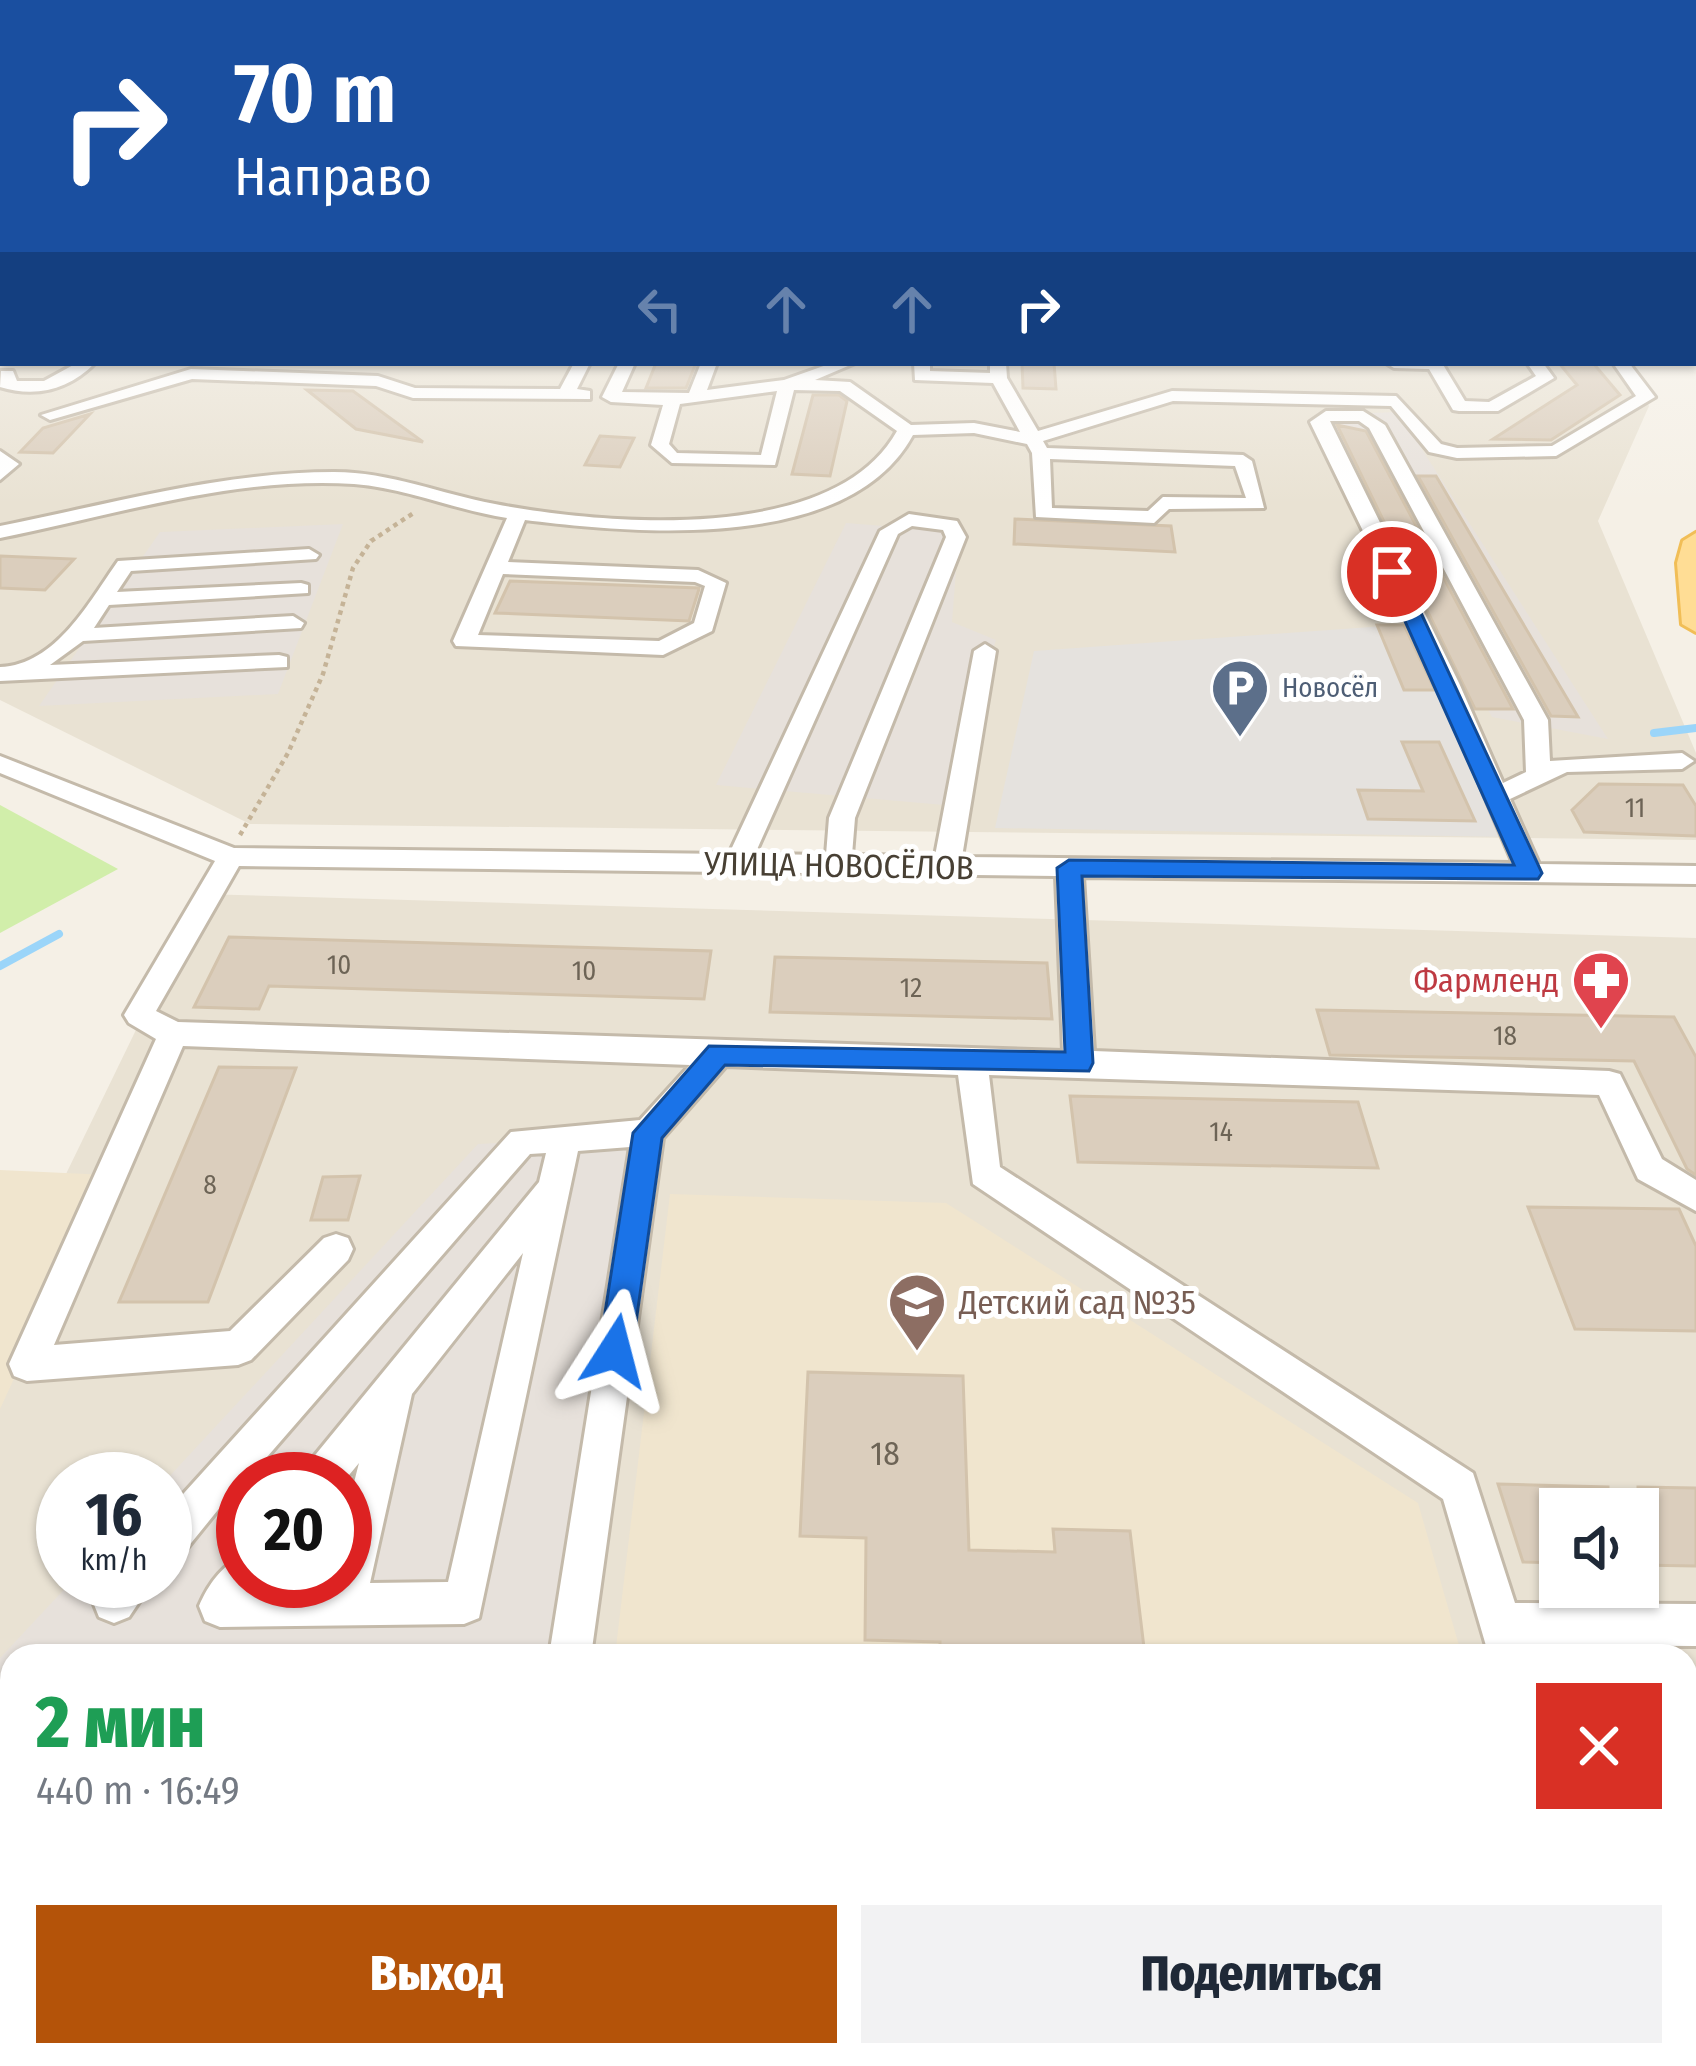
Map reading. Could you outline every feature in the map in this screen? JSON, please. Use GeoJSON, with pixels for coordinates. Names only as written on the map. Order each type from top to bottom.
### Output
{"type":"FeatureCollection","features":[{"type":"Feature","properties":{"kind":"main road"},"geometry":{"type":"LineString","coordinates":[[1696,541],[1690,563],[1696,624]]}},
{"type":"Feature","properties":{"kind":"street"},"geometry":{"type":"LineString","coordinates":[[7,375],[3,382],[11,386],[50,387],[65,383],[84,366]]}},
{"type":"Feature","properties":{"kind":"street"},"geometry":{"type":"LineString","coordinates":[[178,366],[190,374]]}},
{"type":"Feature","properties":{"kind":"street"},"geometry":{"type":"LineString","coordinates":[[378,381],[389,366]]}},
{"type":"Feature","properties":{"kind":"street"},"geometry":{"type":"LineString","coordinates":[[566,394],[580,366]]}},
{"type":"Feature","properties":{"kind":"street"},"geometry":{"type":"LineString","coordinates":[[611,397],[626,366]]}},
{"type":"Feature","properties":{"kind":"street"},"geometry":{"type":"LineString","coordinates":[[696,397],[708,366]]}},
{"type":"Feature","properties":{"kind":"street"},"geometry":{"type":"LineString","coordinates":[[788,385],[839,366]]}},
{"type":"Feature","properties":{"kind":"street"},"geometry":{"type":"LineString","coordinates":[[50,415],[190,374],[312,370],[378,381],[413,393],[673,400],[788,385],[844,386],[907,430],[974,428],[1036,446],[1243,461],[1257,504],[1163,503],[1154,517],[1043,514],[1036,446],[998,371],[921,376],[922,366]]}},
{"type":"Feature","properties":{"kind":"street"},"geometry":{"type":"LineString","coordinates":[[1435,366],[1459,406],[1492,407],[1546,378],[1537,366]]}},
{"type":"Feature","properties":{"kind":"street"},"geometry":{"type":"LineString","coordinates":[[1396,401],[1435,448],[1457,453],[1556,451],[1646,397],[1623,366]]}},
{"type":"Feature","properties":{"kind":"street"},"geometry":{"type":"LineString","coordinates":[[673,400],[660,446],[672,458],[769,461],[788,385]]}},
{"type":"Feature","properties":{"kind":"street"},"geometry":{"type":"LineString","coordinates":[[1036,446],[1172,396],[1427,403]]}},
{"type":"Feature","properties":{"kind":"street"},"geometry":{"type":"LineString","coordinates":[[1530,873],[1448,683],[1318,422],[1325,416],[1363,416],[1376,425],[1536,720],[1538,776]]}},
{"type":"Feature","properties":{"kind":"street"},"geometry":{"type":"LineString","coordinates":[[0,532],[208,493],[332,478],[394,482],[518,514],[722,524],[842,494],[900,450],[907,430]]}},
{"type":"Feature","properties":{"kind":"street"},"geometry":{"type":"LineString","coordinates":[[0,456],[10,464],[0,474]]}},
{"type":"Feature","properties":{"kind":"street"},"geometry":{"type":"LineString","coordinates":[[495,568],[698,576],[716,583],[704,626],[663,648],[464,641],[495,568],[518,514]]}},
{"type":"Feature","properties":{"kind":"street"},"geometry":{"type":"LineString","coordinates":[[740,864],[746,837],[890,531],[909,520],[950,525],[956,536],[842,818],[838,865]]}},
{"type":"Feature","properties":{"kind":"street"},"geometry":{"type":"LineString","coordinates":[[27,671],[78,635],[125,565],[309,555]]}},
{"type":"Feature","properties":{"kind":"street"},"geometry":{"type":"LineString","coordinates":[[103,598],[301,589]]}},
{"type":"Feature","properties":{"kind":"street"},"geometry":{"type":"LineString","coordinates":[[78,635],[293,623]]}},
{"type":"Feature","properties":{"kind":"street"},"geometry":{"type":"LineString","coordinates":[[947,866],[986,651]]}},
{"type":"Feature","properties":{"kind":"street"},"geometry":{"type":"LineString","coordinates":[[0,674],[27,671],[49,676],[278,662]]}},
{"type":"Feature","properties":{"kind":"street"},"geometry":{"type":"LineString","coordinates":[[1496,796],[1563,764],[1682,761]]}},
{"type":"Feature","properties":{"kind":"street","name":"УЛИЦА НОВОСЁЛОВ"},"geometry":{"type":"LineString","coordinates":[[0,764],[230,857],[1696,875]]}},
{"type":"Feature","properties":{"kind":"street"},"geometry":{"type":"LineString","coordinates":[[230,857],[139,1016],[172,1034],[1609,1084],[1650,1169],[1696,1197]]}},
{"type":"Feature","properties":{"kind":"street"},"geometry":{"type":"LineString","coordinates":[[1069,868],[1079,1063]]}},
{"type":"Feature","properties":{"kind":"street"},"geometry":{"type":"LineString","coordinates":[[172,1034],[27,1364],[238,1348],[336,1249]]}},
{"type":"Feature","properties":{"kind":"street"},"geometry":{"type":"LineString","coordinates":[[572,1644],[648,1133],[718,1054]]}},
{"type":"Feature","properties":{"kind":"street"},"geometry":{"type":"LineString","coordinates":[[972,1063],[985,1174],[1459,1486],[1505,1640],[1696,1625]]}},
{"type":"Feature","properties":{"kind":"street"},"geometry":{"type":"LineString","coordinates":[[192,1514],[522,1141],[648,1133]]}},
{"type":"Feature","properties":{"kind":"street"},"geometry":{"type":"LineString","coordinates":[[372,1605],[464,1603],[565,1138]]}},
{"type":"Feature","properties":{"kind":"street"},"geometry":{"type":"LineString","coordinates":[[343,1452],[554,1187]]}},
{"type":"Feature","properties":{"kind":"street"},"geometry":{"type":"LineString","coordinates":[[372,1489],[397,1385]]}},
{"type":"Feature","properties":{"kind":"path"},"geometry":{"type":"LineString","coordinates":[[230,857],[289,752],[323,674],[353,568],[371,541],[447,496]]}},
{"type":"Feature","properties":{"kind":"shaded area"},"geometry":{"type":"Polygon","coordinates":[[[0,366],[1631,366],[1649,406],[1598,521],[1696,753],[1696,840],[250,824],[0,700],[0,366]]]}},
{"type":"Feature","properties":{"kind":"shaded area"},"geometry":{"type":"Polygon","coordinates":[[[1398,412],[1608,739],[1492,717],[1321,415],[1398,412]]]}},
{"type":"Feature","properties":{"kind":"shaded area"},"geometry":{"type":"Polygon","coordinates":[[[846,523],[959,532],[952,622],[996,640],[944,805],[716,785],[846,523]]]}},
{"type":"Feature","properties":{"kind":"shaded area"},"geometry":{"type":"Polygon","coordinates":[[[343,524],[278,694],[39,706],[160,532],[343,524]]]}},
{"type":"Feature","properties":{"kind":"shaded area","name":"Новосёл"},"geometry":{"type":"Polygon","coordinates":[[[1413,624],[1509,837],[995,828],[1034,651],[1413,624]]]}},
{"type":"Feature","properties":{"kind":"shaded area"},"geometry":{"type":"Polygon","coordinates":[[[202,894],[1696,938],[1696,1644],[0,1644],[0,1174],[66,1174],[202,894]]]}},
{"type":"Feature","properties":{"kind":"shaded area"},"geometry":{"type":"Polygon","coordinates":[[[631,1136],[556,1644],[13,1644],[47,1608],[192,1608],[192,1452],[478,1144],[631,1136]]]}},
{"type":"Feature","properties":{"kind":"shaded area"},"geometry":{"type":"Polygon","coordinates":[[[0,1170],[108,1175],[0,1409],[0,1170]]]}},
{"type":"Feature","properties":{"kind":"shaded area","name":"Детский сад №35"},"geometry":{"type":"Polygon","coordinates":[[[670,1194],[946,1203],[1418,1503],[1459,1644],[616,1644],[670,1194]]]}},
{"type":"Feature","properties":{"kind":"green space"},"geometry":{"type":"Polygon","coordinates":[[[0,805],[118,869],[0,933],[0,805]]]}},
{"type":"Feature","properties":{"kind":"building"},"geometry":{"type":"Polygon","coordinates":[[[655,366],[695,366],[686,388],[646,388],[655,366]]]}},
{"type":"Feature","properties":{"kind":"building"},"geometry":{"type":"Polygon","coordinates":[[[1022,366],[1054,366],[1056,389],[1023,388],[1022,366]]]}},
{"type":"Feature","properties":{"kind":"building"},"geometry":{"type":"Polygon","coordinates":[[[1561,366],[1596,366],[1620,395],[1551,440],[1493,439],[1577,385],[1561,366]]]}},
{"type":"Feature","properties":{"kind":"building"},"geometry":{"type":"Polygon","coordinates":[[[307,390],[353,391],[423,442],[356,429],[307,390]]]}},
{"type":"Feature","properties":{"kind":"building"},"geometry":{"type":"Polygon","coordinates":[[[813,395],[839,395],[847,401],[830,476],[792,474],[813,395]]]}},
{"type":"Feature","properties":{"kind":"building"},"geometry":{"type":"Polygon","coordinates":[[[90,414],[53,453],[20,452],[43,428],[90,414]]]}},
{"type":"Feature","properties":{"kind":"building"},"geometry":{"type":"Polygon","coordinates":[[[1337,425],[1366,431],[1513,709],[1475,709],[1337,425]]]}},
{"type":"Feature","properties":{"kind":"building"},"geometry":{"type":"Polygon","coordinates":[[[600,436],[634,438],[620,467],[585,465],[600,436]]]}},
{"type":"Feature","properties":{"kind":"building"},"geometry":{"type":"Polygon","coordinates":[[[1418,476],[1436,476],[1578,717],[1551,716],[1418,476]]]}},
{"type":"Feature","properties":{"kind":"building"},"geometry":{"type":"Polygon","coordinates":[[[1015,519],[1171,526],[1175,552],[1014,544],[1015,519]]]}},
{"type":"Feature","properties":{"kind":"building"},"geometry":{"type":"Polygon","coordinates":[[[0,556],[74,559],[45,590],[0,588],[0,556]]]}},
{"type":"Feature","properties":{"kind":"building"},"geometry":{"type":"Polygon","coordinates":[[[510,581],[699,589],[689,621],[495,613],[510,581]]]}},
{"type":"Feature","properties":{"kind":"building"},"geometry":{"type":"Polygon","coordinates":[[[1377,625],[1404,625],[1435,690],[1404,690],[1377,625]]]}},
{"type":"Feature","properties":{"kind":"building"},"geometry":{"type":"Polygon","coordinates":[[[1402,742],[1439,742],[1475,821],[1368,819],[1358,790],[1423,791],[1402,742]]]}},
{"type":"Feature","properties":{"kind":"building"},"geometry":{"type":"Polygon","coordinates":[[[1599,784],[1683,785],[1696,806],[1696,836],[1584,832],[1572,810],[1599,784]]]}},
{"type":"Feature","properties":{"kind":"building"},"geometry":{"type":"Polygon","coordinates":[[[229,937],[711,951],[704,999],[269,986],[259,1009],[194,1007],[229,937]]]}},
{"type":"Feature","properties":{"kind":"building"},"geometry":{"type":"Polygon","coordinates":[[[775,957],[1047,963],[1052,1019],[770,1012],[775,957]]]}},
{"type":"Feature","properties":{"kind":"building"},"geometry":{"type":"Polygon","coordinates":[[[1317,1010],[1674,1017],[1696,1057],[1696,1175],[1687,1169],[1634,1061],[1330,1055],[1317,1010]]]}},
{"type":"Feature","properties":{"kind":"building"},"geometry":{"type":"Polygon","coordinates":[[[219,1067],[296,1068],[208,1302],[119,1302],[219,1067]]]}},
{"type":"Feature","properties":{"kind":"building"},"geometry":{"type":"Polygon","coordinates":[[[1070,1096],[1358,1102],[1378,1168],[1078,1162],[1070,1096]]]}},
{"type":"Feature","properties":{"kind":"building"},"geometry":{"type":"Polygon","coordinates":[[[360,1176],[348,1220],[311,1220],[323,1177],[360,1176]]]}},
{"type":"Feature","properties":{"kind":"building"},"geometry":{"type":"Polygon","coordinates":[[[1528,1207],[1679,1209],[1696,1246],[1696,1331],[1575,1329],[1528,1207]]]}},
{"type":"Feature","properties":{"kind":"building"},"geometry":{"type":"Polygon","coordinates":[[[808,1372],[963,1376],[969,1550],[1055,1552],[1053,1529],[1130,1531],[1144,1644],[865,1640],[866,1538],[800,1536],[808,1372]]]}},
{"type":"Feature","properties":{"kind":"building"},"geometry":{"type":"Polygon","coordinates":[[[1498,1484],[1608,1487],[1539,1488],[1539,1562],[1523,1562],[1498,1484]]]}},
{"type":"Feature","properties":{"kind":"building"},"geometry":{"type":"Polygon","coordinates":[[[1638,1487],[1696,1488],[1696,1566],[1659,1565],[1659,1488],[1638,1487]]]}},
{"type":"Feature","properties":{"kind":"waterway"},"geometry":{"type":"LineString","coordinates":[[1654,733],[1696,728]]}},
{"type":"Feature","properties":{"kind":"waterway"},"geometry":{"type":"LineString","coordinates":[[0,966],[59,934]]}},
{"type":"Feature","properties":{"kind":"place","name":"Новосёл"},"geometry":{"type":"Point","coordinates":[1240,739]}},
{"type":"Feature","properties":{"kind":"place","name":"Фармленд"},"geometry":{"type":"Point","coordinates":[1601,1031]}},
{"type":"Feature","properties":{"kind":"place","name":"Детский сад №35"},"geometry":{"type":"Point","coordinates":[917,1353]}},
{"type":"Feature","properties":{"kind":"route"},"geometry":{"type":"LineString","coordinates":[[615,1351],[648,1133],[718,1054],[1079,1063],[1069,868],[1530,873],[1448,683],[1392,572]]}}]}
